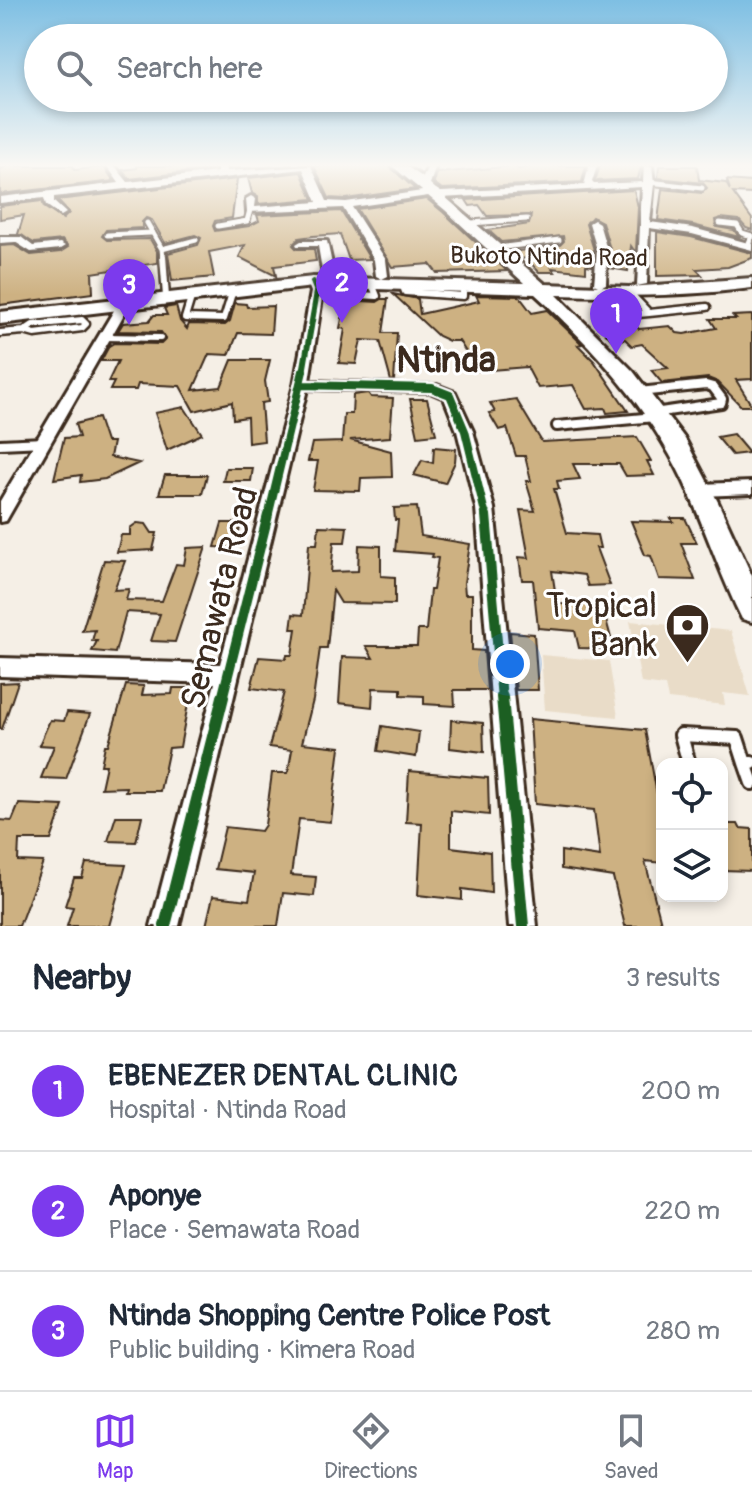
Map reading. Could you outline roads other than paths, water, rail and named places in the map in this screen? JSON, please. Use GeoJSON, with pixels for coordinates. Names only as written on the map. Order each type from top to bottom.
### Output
{"type":"FeatureCollection","features":[{"type":"Feature","properties":{"kind":"main road"},"geometry":{"type":"LineString","coordinates":[[456,209],[568,313],[638,392],[672,437],[700,490],[752,610]]}},
{"type":"Feature","properties":{"kind":"main road","name":"Bukoto Ntinda Road"},"geometry":{"type":"LineString","coordinates":[[635,288],[752,273]]}},
{"type":"Feature","properties":{"kind":"main road","name":"Bukoto Ntinda Road"},"geometry":{"type":"LineString","coordinates":[[377,280],[463,287],[538,286]]}},
{"type":"Feature","properties":{"kind":"main road","name":"Bukoto Ntinda Road"},"geometry":{"type":"LineString","coordinates":[[0,318],[28,323],[125,302],[233,290],[377,280],[700,289],[752,283]]}},
{"type":"Feature","properties":{"kind":"main road"},"geometry":{"type":"LineString","coordinates":[[568,313],[602,288]]}},
{"type":"Feature","properties":{"kind":"street"},"geometry":{"type":"LineString","coordinates":[[56,209],[61,213]]}},
{"type":"Feature","properties":{"kind":"street"},"geometry":{"type":"LineString","coordinates":[[349,209],[380,260],[377,280]]}},
{"type":"Feature","properties":{"kind":"street"},"geometry":{"type":"LineString","coordinates":[[635,288],[646,209]]}},
{"type":"Feature","properties":{"kind":"street"},"geometry":{"type":"LineString","coordinates":[[594,223],[602,250],[602,288]]}},
{"type":"Feature","properties":{"kind":"street"},"geometry":{"type":"LineString","coordinates":[[645,224],[693,231],[750,246]]}},
{"type":"Feature","properties":{"kind":"street"},"geometry":{"type":"LineString","coordinates":[[0,240],[17,239],[31,249],[60,246]]}},
{"type":"Feature","properties":{"kind":"street","name":"Semawata Road"},"geometry":{"type":"LineString","coordinates":[[165,926],[301,385],[317,292],[333,285],[323,243],[301,244]]}},
{"type":"Feature","properties":{"kind":"street"},"geometry":{"type":"LineString","coordinates":[[0,516],[125,302]]}},
{"type":"Feature","properties":{"kind":"street"},"geometry":{"type":"LineString","coordinates":[[301,385],[432,388],[450,395],[465,431],[485,508],[523,926]]}},
{"type":"Feature","properties":{"kind":"street"},"geometry":{"type":"LineString","coordinates":[[700,490],[752,488]]}},
{"type":"Feature","properties":{"kind":"street"},"geometry":{"type":"LineString","coordinates":[[0,667],[228,674]]}},
{"type":"Feature","properties":{"kind":"lane"},"geometry":{"type":"LineString","coordinates":[[218,226],[247,221],[250,209]]}},
{"type":"Feature","properties":{"kind":"lane"},"geometry":{"type":"LineString","coordinates":[[471,223],[527,219]]}},
{"type":"Feature","properties":{"kind":"lane"},"geometry":{"type":"LineString","coordinates":[[147,223],[162,249],[166,297]]}},
{"type":"Feature","properties":{"kind":"lane"},"geometry":{"type":"LineString","coordinates":[[720,223],[737,225],[742,233],[752,236],[750,246]]}},
{"type":"Feature","properties":{"kind":"lane"},"geometry":{"type":"LineString","coordinates":[[107,235],[151,233]]}},
{"type":"Feature","properties":{"kind":"lane"},"geometry":{"type":"LineString","coordinates":[[162,249],[196,240]]}},
{"type":"Feature","properties":{"kind":"lane"},"geometry":{"type":"LineString","coordinates":[[497,248],[559,240]]}},
{"type":"Feature","properties":{"kind":"lane"},"geometry":{"type":"LineString","coordinates":[[635,288],[649,313]]}},
{"type":"Feature","properties":{"kind":"lane"},"geometry":{"type":"LineString","coordinates":[[192,294],[185,318],[224,319],[233,290]]}},
{"type":"Feature","properties":{"kind":"lane"},"geometry":{"type":"LineString","coordinates":[[603,317],[707,307]]}},
{"type":"Feature","properties":{"kind":"lane"},"geometry":{"type":"LineString","coordinates":[[0,333],[28,323],[82,320],[86,324],[82,328],[26,334],[28,323]]}},
{"type":"Feature","properties":{"kind":"lane"},"geometry":{"type":"LineString","coordinates":[[105,337],[160,338]]}},
{"type":"Feature","properties":{"kind":"lane"},"geometry":{"type":"LineString","coordinates":[[557,426],[654,415],[721,403],[722,399],[713,387],[706,385],[638,392]]}},
{"type":"Feature","properties":{"kind":"lane"},"geometry":{"type":"LineString","coordinates":[[0,444],[45,442]]}},
{"type":"Feature","properties":{"kind":"lane"},"geometry":{"type":"LineString","coordinates":[[687,758],[681,735],[737,738],[749,763],[752,783]]}},
{"type":"Feature","properties":{"kind":"place","name":"Aponye"},"geometry":{"type":"Point","coordinates":[342,323]}},
{"type":"Feature","properties":{"kind":"place","name":"Ntinda Shopping Centre Police Post"},"geometry":{"type":"Point","coordinates":[129,325]}},
{"type":"Feature","properties":{"kind":"place","name":"EBENEZER DENTAL CLINIC"},"geometry":{"type":"Point","coordinates":[616,354]}},
{"type":"Feature","properties":{"kind":"place","name":"Tropical Bank"},"geometry":{"type":"Point","coordinates":[688,665]}},
{"type":"Feature","properties":{"kind":"district","name":"Ntinda"},"geometry":{"type":"Point","coordinates":[446,360]}}]}
